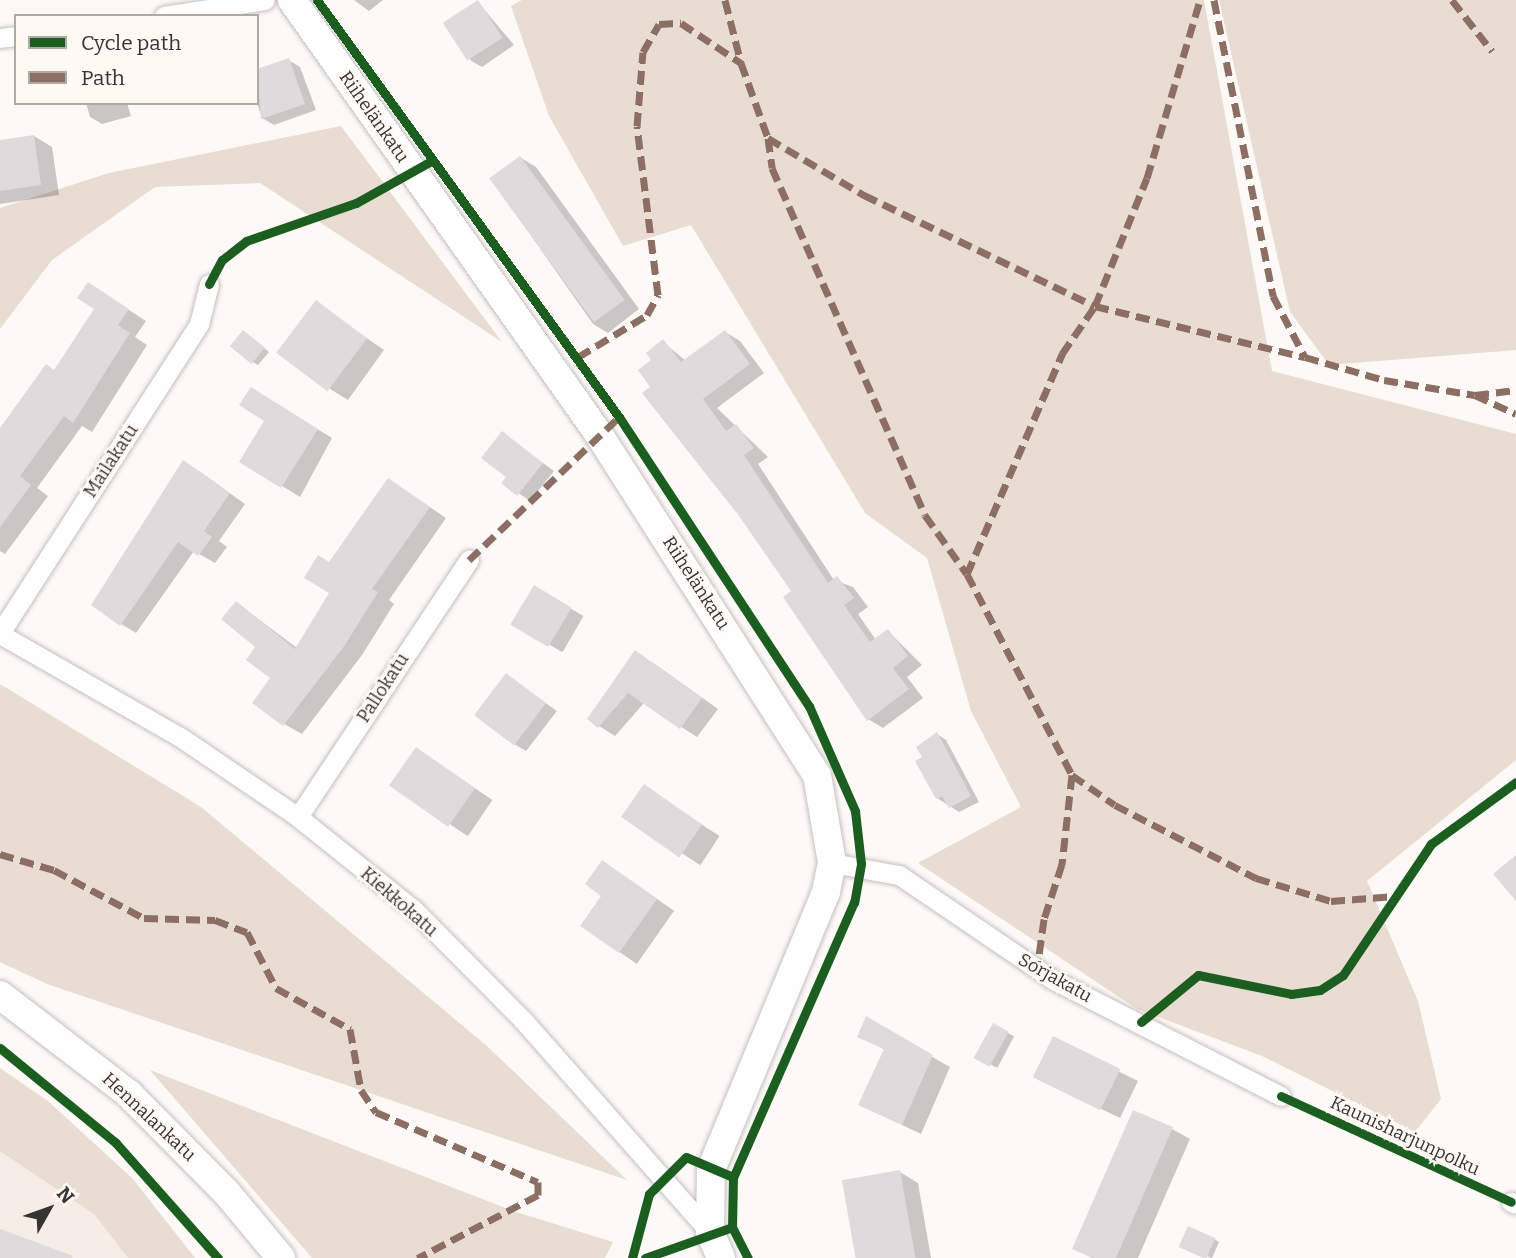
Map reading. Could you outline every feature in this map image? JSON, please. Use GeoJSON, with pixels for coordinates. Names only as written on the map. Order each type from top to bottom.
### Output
{"type":"FeatureCollection","features":[{"type":"Feature","properties":{"kind":"street"},"geometry":{"type":"LineString","coordinates":[[177,14],[265,0]]}},
{"type":"Feature","properties":{"kind":"street","name":"Riihelänkatu"},"geometry":{"type":"LineString","coordinates":[[292,0],[598,433],[797,738],[817,775],[832,863],[807,942],[712,1169],[710,1232]]}},
{"type":"Feature","properties":{"kind":"street","name":"Mailakatu"},"geometry":{"type":"LineString","coordinates":[[0,634],[199,324],[209,284]]}},
{"type":"Feature","properties":{"kind":"street","name":"Pallokatu"},"geometry":{"type":"LineString","coordinates":[[298,817],[469,560]]}},
{"type":"Feature","properties":{"kind":"street","name":"Kiekkokatu"},"geometry":{"type":"LineString","coordinates":[[0,634],[180,737],[298,817],[413,909],[513,1010],[710,1232],[721,1258]]}},
{"type":"Feature","properties":{"kind":"street","name":"Sorjakatu"},"geometry":{"type":"LineString","coordinates":[[832,863],[899,876],[1052,979],[1282,1096]]}},
{"type":"Feature","properties":{"kind":"street","name":"Hennalankatu"},"geometry":{"type":"LineString","coordinates":[[0,995],[129,1094],[226,1192],[281,1258]]}},
{"type":"Feature","properties":{"kind":"shaded area"},"geometry":{"type":"Polygon","coordinates":[[[522,0],[1204,0],[1272,371],[1516,434],[1516,760],[1367,881],[1418,1001],[1441,1099],[1415,1132],[1262,1056],[1137,1009],[918,863],[1021,807],[971,711],[927,558],[865,513],[691,225],[623,246],[549,116],[511,6],[522,0]]]}},
{"type":"Feature","properties":{"kind":"shaded area"},"geometry":{"type":"Polygon","coordinates":[[[1219,0],[1516,0],[1516,350],[1329,365],[1290,312],[1219,0]]]}},
{"type":"Feature","properties":{"kind":"shaded area"},"geometry":{"type":"Polygon","coordinates":[[[341,126],[502,342],[260,183],[155,187],[52,260],[0,329],[0,208],[109,173],[341,126]]]}},
{"type":"Feature","properties":{"kind":"shaded area"},"geometry":{"type":"Polygon","coordinates":[[[0,684],[201,807],[487,1046],[627,1180],[47,984],[0,962],[0,684]]]}},
{"type":"Feature","properties":{"kind":"shaded area"},"geometry":{"type":"Polygon","coordinates":[[[0,1068],[48,1101],[133,1179],[195,1258],[128,1258],[94,1214],[0,1151],[0,1068]]]}},
{"type":"Feature","properties":{"kind":"shaded area"},"geometry":{"type":"Polygon","coordinates":[[[150,1070],[513,1211],[613,1242],[605,1258],[312,1258],[150,1070]]]}},
{"type":"Feature","properties":{"kind":"shaded area"},"geometry":{"type":"Polygon","coordinates":[[[0,1149],[91,1210],[128,1258],[0,1258],[0,1149]]]}},
{"type":"Feature","properties":{"kind":"building"},"geometry":{"type":"Polygon","coordinates":[[[478,0],[503,38],[467,61],[443,23],[478,0]]]}},
{"type":"Feature","properties":{"kind":"building"},"geometry":{"type":"Polygon","coordinates":[[[289,58],[305,104],[261,119],[259,68],[289,58]]]}},
{"type":"Feature","properties":{"kind":"building"},"geometry":{"type":"Polygon","coordinates":[[[34,135],[41,185],[0,191],[0,140],[34,135]]]}},
{"type":"Feature","properties":{"kind":"building"},"geometry":{"type":"Polygon","coordinates":[[[520,156],[625,300],[594,322],[489,178],[520,156]]]}},
{"type":"Feature","properties":{"kind":"building"},"geometry":{"type":"Polygon","coordinates":[[[88,282],[129,309],[118,325],[130,333],[73,423],[64,416],[20,476],[31,485],[0,527],[0,428],[46,364],[54,370],[94,309],[77,298],[88,282]]]}},
{"type":"Feature","properties":{"kind":"building"},"geometry":{"type":"Polygon","coordinates":[[[316,300],[367,339],[327,391],[276,353],[316,300]]]}},
{"type":"Feature","properties":{"kind":"building"},"geometry":{"type":"Polygon","coordinates":[[[243,330],[265,348],[252,364],[230,346],[243,330]]]}},
{"type":"Feature","properties":{"kind":"building"},"geometry":{"type":"Polygon","coordinates":[[[725,330],[750,364],[703,399],[726,431],[736,424],[754,448],[744,455],[828,583],[837,576],[854,598],[844,605],[870,642],[888,629],[908,656],[893,668],[909,689],[867,721],[783,597],[791,591],[739,516],[642,393],[650,387],[638,370],[651,360],[646,353],[663,339],[681,362],[725,330]]]}},
{"type":"Feature","properties":{"kind":"building"},"geometry":{"type":"Polygon","coordinates":[[[251,387],[318,429],[281,488],[239,462],[264,421],[239,405],[251,387]]]}},
{"type":"Feature","properties":{"kind":"building"},"geometry":{"type":"Polygon","coordinates":[[[502,431],[543,463],[517,496],[501,483],[506,477],[481,458],[502,431]]]}},
{"type":"Feature","properties":{"kind":"building"},"geometry":{"type":"Polygon","coordinates":[[[183,460],[230,493],[204,531],[212,537],[198,556],[178,542],[120,626],[91,605],[183,460]]]}},
{"type":"Feature","properties":{"kind":"building"},"geometry":{"type":"Polygon","coordinates":[[[388,478],[430,507],[372,589],[378,592],[345,645],[283,726],[252,703],[270,678],[246,660],[255,647],[221,619],[236,601],[295,649],[329,593],[304,578],[318,555],[329,562],[388,478]]]}},
{"type":"Feature","properties":{"kind":"building"},"geometry":{"type":"Polygon","coordinates":[[[534,585],[572,608],[548,647],[510,624],[534,585]]]}},
{"type":"Feature","properties":{"kind":"building"},"geometry":{"type":"Polygon","coordinates":[[[635,650],[702,698],[680,729],[628,693],[598,728],[587,719],[635,650]]]}},
{"type":"Feature","properties":{"kind":"building"},"geometry":{"type":"Polygon","coordinates":[[[506,673],[546,703],[514,745],[474,715],[506,673]]]}},
{"type":"Feature","properties":{"kind":"building"},"geometry":{"type":"Polygon","coordinates":[[[937,732],[971,796],[949,808],[942,796],[936,799],[915,761],[922,757],[916,747],[937,732]]]}},
{"type":"Feature","properties":{"kind":"building"},"geometry":{"type":"Polygon","coordinates":[[[416,747],[475,788],[448,827],[389,786],[416,747]]]}},
{"type":"Feature","properties":{"kind":"building"},"geometry":{"type":"Polygon","coordinates":[[[644,784],[702,825],[679,857],[621,817],[644,784]]]}},
{"type":"Feature","properties":{"kind":"building"},"geometry":{"type":"Polygon","coordinates":[[[1516,855],[1516,901],[1493,874],[1516,855]]]}},
{"type":"Feature","properties":{"kind":"building"},"geometry":{"type":"Polygon","coordinates":[[[602,860],[657,899],[619,953],[580,926],[601,896],[585,884],[602,860]]]}},
{"type":"Feature","properties":{"kind":"building"},"geometry":{"type":"Polygon","coordinates":[[[866,1016],[933,1055],[902,1125],[858,1105],[884,1049],[857,1037],[866,1016]]]}},
{"type":"Feature","properties":{"kind":"building"},"geometry":{"type":"Polygon","coordinates":[[[993,1023],[1009,1032],[989,1067],[974,1058],[993,1023]]]}},
{"type":"Feature","properties":{"kind":"building"},"geometry":{"type":"Polygon","coordinates":[[[1053,1036],[1120,1069],[1100,1110],[1033,1077],[1053,1036]]]}},
{"type":"Feature","properties":{"kind":"building"},"geometry":{"type":"Polygon","coordinates":[[[1133,1110],[1173,1127],[1116,1258],[1093,1258],[1072,1249],[1133,1110]]]}},
{"type":"Feature","properties":{"kind":"building"},"geometry":{"type":"Polygon","coordinates":[[[900,1170],[915,1258],[856,1258],[842,1180],[900,1170]]]}},
{"type":"Feature","properties":{"kind":"building"},"geometry":{"type":"Polygon","coordinates":[[[1188,1226],[1215,1238],[1207,1258],[1179,1247],[1188,1226]]]}},
{"type":"Feature","properties":{"kind":"building"},"geometry":{"type":"Polygon","coordinates":[[[0,1229],[73,1256],[0,1258],[0,1229]]]}},
{"type":"Feature","properties":{"kind":"marked path"},"geometry":{"type":"LineString","coordinates":[[725,0],[741,63]]}},
{"type":"Feature","properties":{"kind":"marked path"},"geometry":{"type":"LineString","coordinates":[[967,574],[1062,354],[1095,306],[1147,178],[1200,0]]}},
{"type":"Feature","properties":{"kind":"marked path"},"geometry":{"type":"LineString","coordinates":[[1214,0],[1273,296],[1305,357],[1384,380],[1475,395],[1516,414]]}},
{"type":"Feature","properties":{"kind":"marked path"},"geometry":{"type":"LineString","coordinates":[[1452,0],[1492,51]]}},
{"type":"Feature","properties":{"kind":"marked path"},"geometry":{"type":"LineString","coordinates":[[578,357],[647,315],[658,295],[637,126],[643,52],[659,24],[681,23],[741,63],[768,138],[864,195],[1095,306],[1305,357]]}},
{"type":"Feature","properties":{"kind":"marked path"},"geometry":{"type":"LineString","coordinates":[[768,138],[772,168],[925,515],[967,574],[1072,775],[1062,864],[1044,919],[1037,970]]}},
{"type":"Feature","properties":{"kind":"marked path"},"geometry":{"type":"LineString","coordinates":[[1475,395],[1516,390]]}},
{"type":"Feature","properties":{"kind":"marked path"},"geometry":{"type":"LineString","coordinates":[[469,560],[619,417]]}},
{"type":"Feature","properties":{"kind":"marked path"},"geometry":{"type":"LineString","coordinates":[[1072,775],[1115,805],[1256,878],[1331,901],[1395,896]]}},
{"type":"Feature","properties":{"kind":"marked path"},"geometry":{"type":"LineString","coordinates":[[0,854],[54,870],[144,918],[215,920],[247,932],[276,988],[350,1029],[361,1090],[376,1112],[538,1182],[538,1195],[418,1258]]}},
{"type":"Feature","properties":{"kind":"cycle path"},"geometry":{"type":"LineString","coordinates":[[317,0],[619,417],[809,706],[855,811],[861,864],[854,902],[733,1177],[732,1227],[748,1258]]}},
{"type":"Feature","properties":{"kind":"cycle path"},"geometry":{"type":"LineString","coordinates":[[209,284],[222,260],[246,241],[356,203],[433,160]]}},
{"type":"Feature","properties":{"kind":"cycle path"},"geometry":{"type":"LineString","coordinates":[[1141,1022],[1198,975],[1291,994],[1320,990],[1343,975],[1431,844],[1516,782]]}},
{"type":"Feature","properties":{"kind":"cycle path"},"geometry":{"type":"LineString","coordinates":[[0,1048],[115,1142],[218,1258]]}},
{"type":"Feature","properties":{"kind":"cycle path","name":"Kaunisharjunpolku"},"geometry":{"type":"LineString","coordinates":[[1281,1096],[1511,1202]]}},
{"type":"Feature","properties":{"kind":"cycle path"},"geometry":{"type":"LineString","coordinates":[[632,1258],[649,1194],[686,1157],[733,1177]]}},
{"type":"Feature","properties":{"kind":"cycle path"},"geometry":{"type":"LineString","coordinates":[[645,1258],[732,1227]]}}]}
